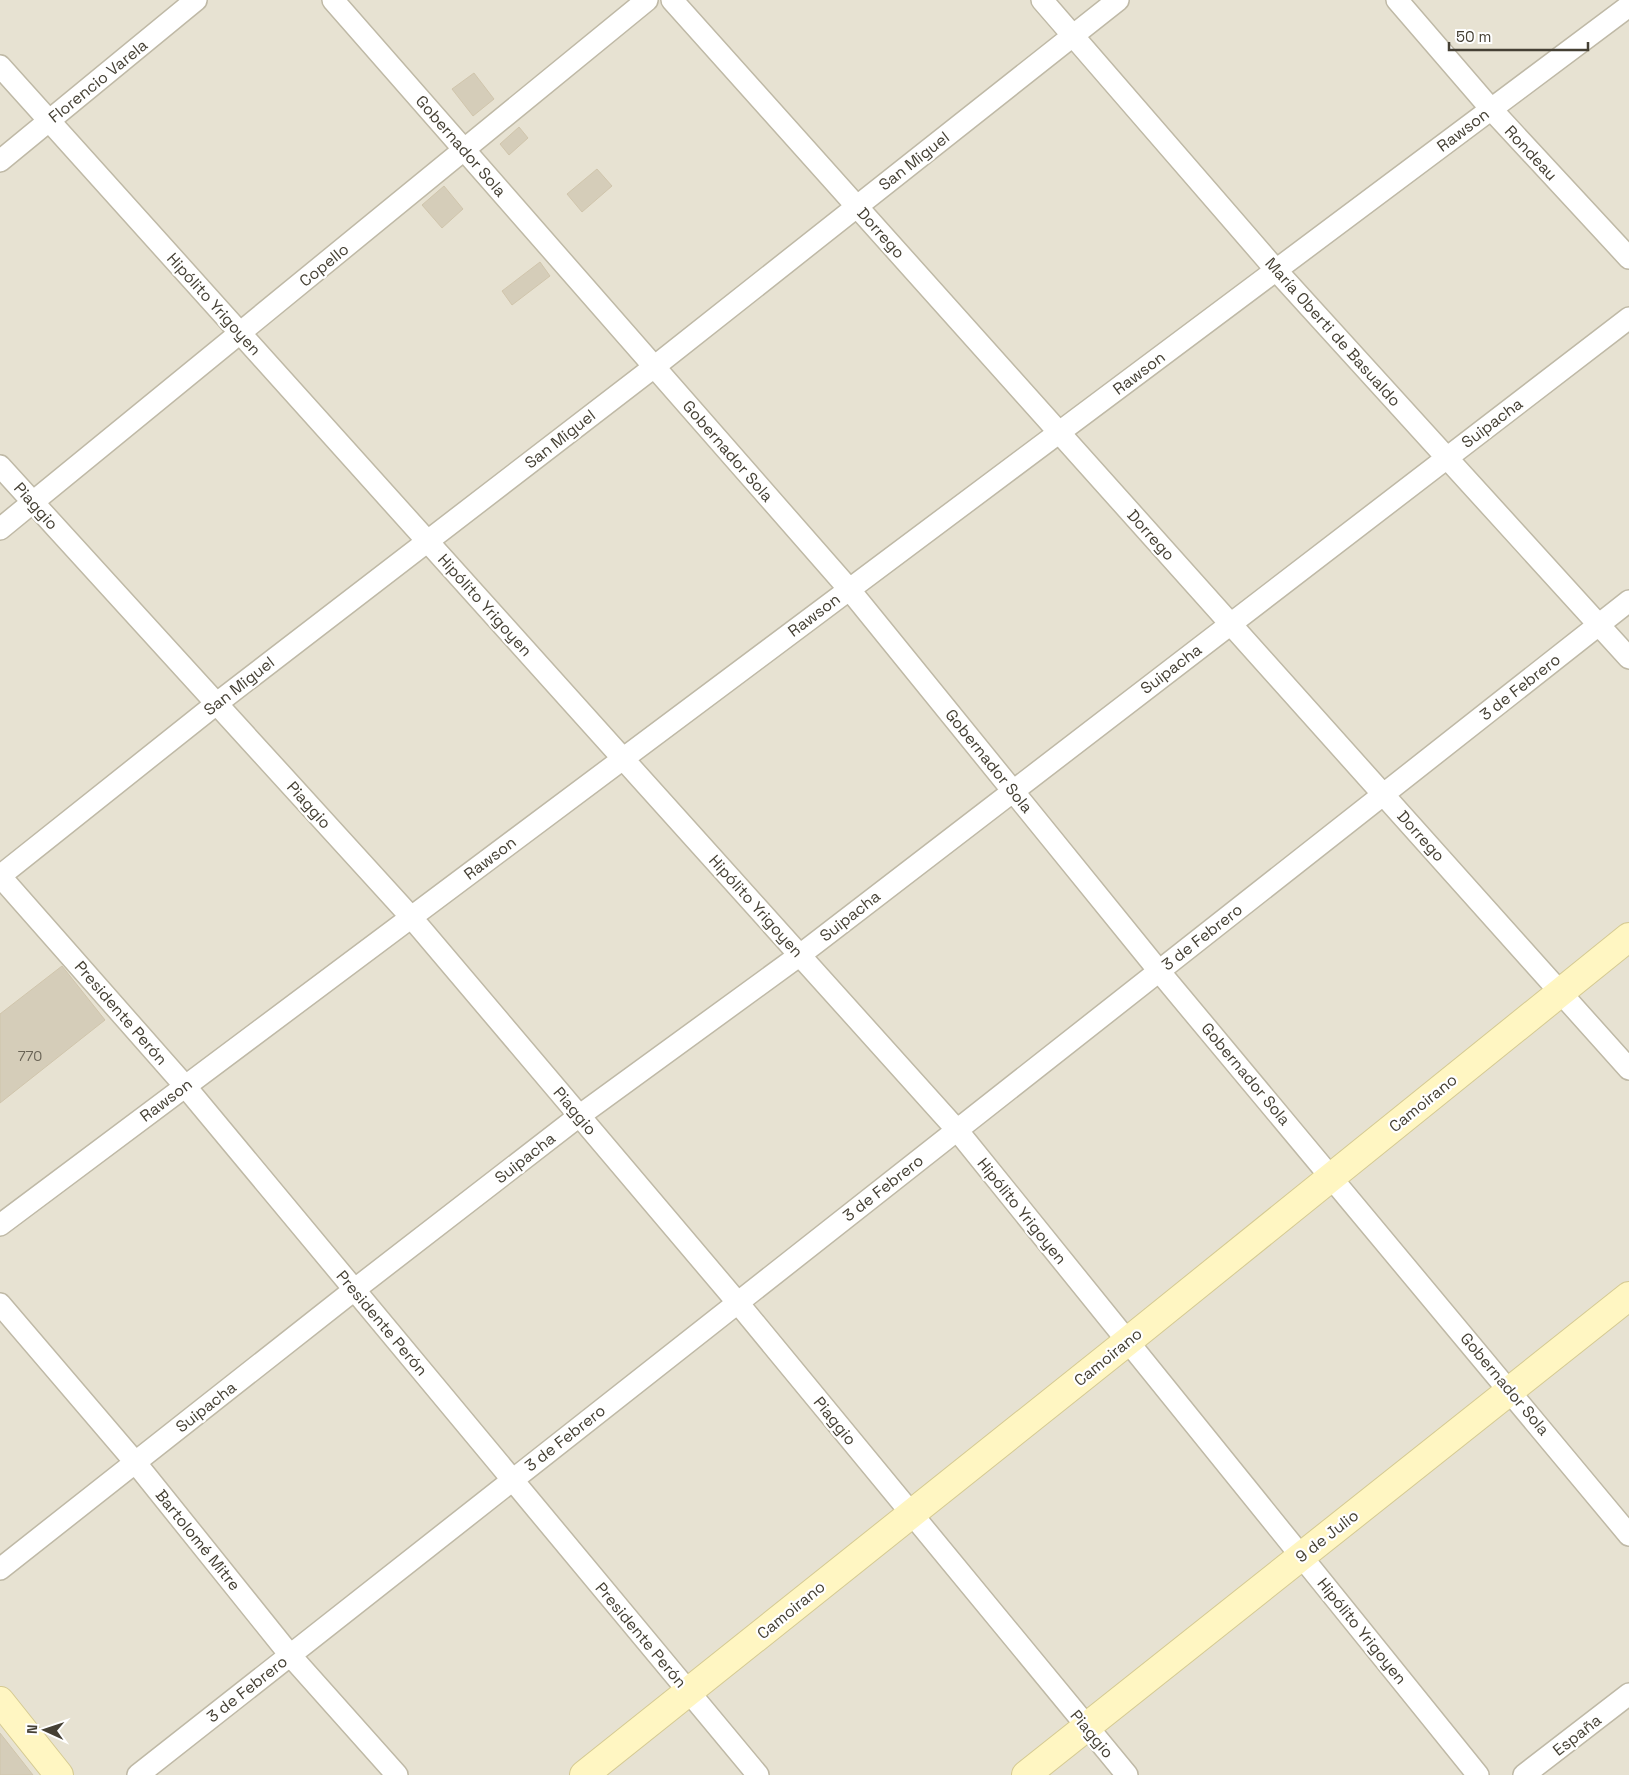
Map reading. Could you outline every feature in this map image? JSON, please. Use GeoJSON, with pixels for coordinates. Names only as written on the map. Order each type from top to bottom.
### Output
{"type":"FeatureCollection","features":[{"type":"Feature","properties":{"kind":"street","name":"Florencio Varela"},"geometry":{"type":"LineString","coordinates":[[0,161],[196,0]]}},
{"type":"Feature","properties":{"kind":"street","name":"Gobernador Sola"},"geometry":{"type":"LineString","coordinates":[[333,0],[849,589],[1159,970],[1511,1390],[1629,1535]]}},
{"type":"Feature","properties":{"kind":"street","name":"Copello"},"geometry":{"type":"LineString","coordinates":[[0,529],[647,0]]}},
{"type":"Feature","properties":{"kind":"street","name":"Dorrego"},"geometry":{"type":"LineString","coordinates":[[672,0],[1629,1069]]}},
{"type":"Feature","properties":{"kind":"street","name":"María Oberti de Basualdo"},"geometry":{"type":"LineString","coordinates":[[1042,0],[1276,270],[1629,658]]}},
{"type":"Feature","properties":{"kind":"street","name":"San Miguel"},"geometry":{"type":"LineString","coordinates":[[0,876],[216,704],[654,367],[1118,0]]}},
{"type":"Feature","properties":{"kind":"street","name":"Rondeau"},"geometry":{"type":"LineString","coordinates":[[1397,0],[1490,109],[1629,258]]}},
{"type":"Feature","properties":{"kind":"street","name":"Rawson"},"geometry":{"type":"LineString","coordinates":[[0,1225],[1629,6]]}},
{"type":"Feature","properties":{"kind":"street","name":"Hipólito Yrigoyen"},"geometry":{"type":"LineString","coordinates":[[0,66],[957,1130],[1478,1775]]}},
{"type":"Feature","properties":{"kind":"street","name":"Suipacha"},"geometry":{"type":"LineString","coordinates":[[0,1569],[354,1290],[579,1116],[800,954],[1629,318]]}},
{"type":"Feature","properties":{"kind":"street","name":"Piaggio"},"geometry":{"type":"LineString","coordinates":[[0,466],[411,917],[738,1303],[1127,1775]]}},
{"type":"Feature","properties":{"kind":"street","name":"3 de Febrero"},"geometry":{"type":"LineString","coordinates":[[138,1775],[1629,601]]}},
{"type":"Feature","properties":{"kind":"street","name":"Presidente Perón"},"geometry":{"type":"LineString","coordinates":[[0,876],[185,1086],[758,1775]]}},
{"type":"Feature","properties":{"kind":"street","name":"Camoirano"},"geometry":{"type":"LineString","coordinates":[[584,1775],[1128,1341],[1629,937]]}},
{"type":"Feature","properties":{"kind":"street","name":"9 de Julio"},"geometry":{"type":"LineString","coordinates":[[1026,1775],[1629,1296]]}},
{"type":"Feature","properties":{"kind":"street","name":"Bartolomé Mitre"},"geometry":{"type":"LineString","coordinates":[[0,1304],[135,1462],[290,1655],[398,1775]]}},
{"type":"Feature","properties":{"kind":"street","name":"España"},"geometry":{"type":"LineString","coordinates":[[1524,1775],[1629,1694]]}},
{"type":"Feature","properties":{"kind":"street"},"geometry":{"type":"LineString","coordinates":[[0,1701],[59,1775]]}},
{"type":"Feature","properties":{"kind":"shaded area"},"geometry":{"type":"Polygon","coordinates":[[[0,0],[1629,0],[1629,1775],[0,1775],[0,0]]]}},
{"type":"Feature","properties":{"kind":"building"},"geometry":{"type":"Polygon","coordinates":[[[474,73],[494,99],[473,116],[452,89],[474,73]]]}},
{"type":"Feature","properties":{"kind":"building"},"geometry":{"type":"Polygon","coordinates":[[[519,127],[528,138],[509,155],[500,144],[519,127]]]}},
{"type":"Feature","properties":{"kind":"building"},"geometry":{"type":"Polygon","coordinates":[[[597,169],[612,186],[582,212],[567,194],[597,169]]]}},
{"type":"Feature","properties":{"kind":"building"},"geometry":{"type":"Polygon","coordinates":[[[444,186],[463,209],[442,228],[422,205],[444,186]]]}},
{"type":"Feature","properties":{"kind":"building"},"geometry":{"type":"Polygon","coordinates":[[[540,262],[550,276],[512,305],[502,291],[540,262]]]}},
{"type":"Feature","properties":{"kind":"building"},"geometry":{"type":"Polygon","coordinates":[[[62,966],[105,1020],[0,1103],[0,1014],[62,966]]]}},
{"type":"Feature","properties":{"kind":"building"},"geometry":{"type":"Polygon","coordinates":[[[0,1733],[33,1775],[0,1775],[0,1733]]]}}]}
